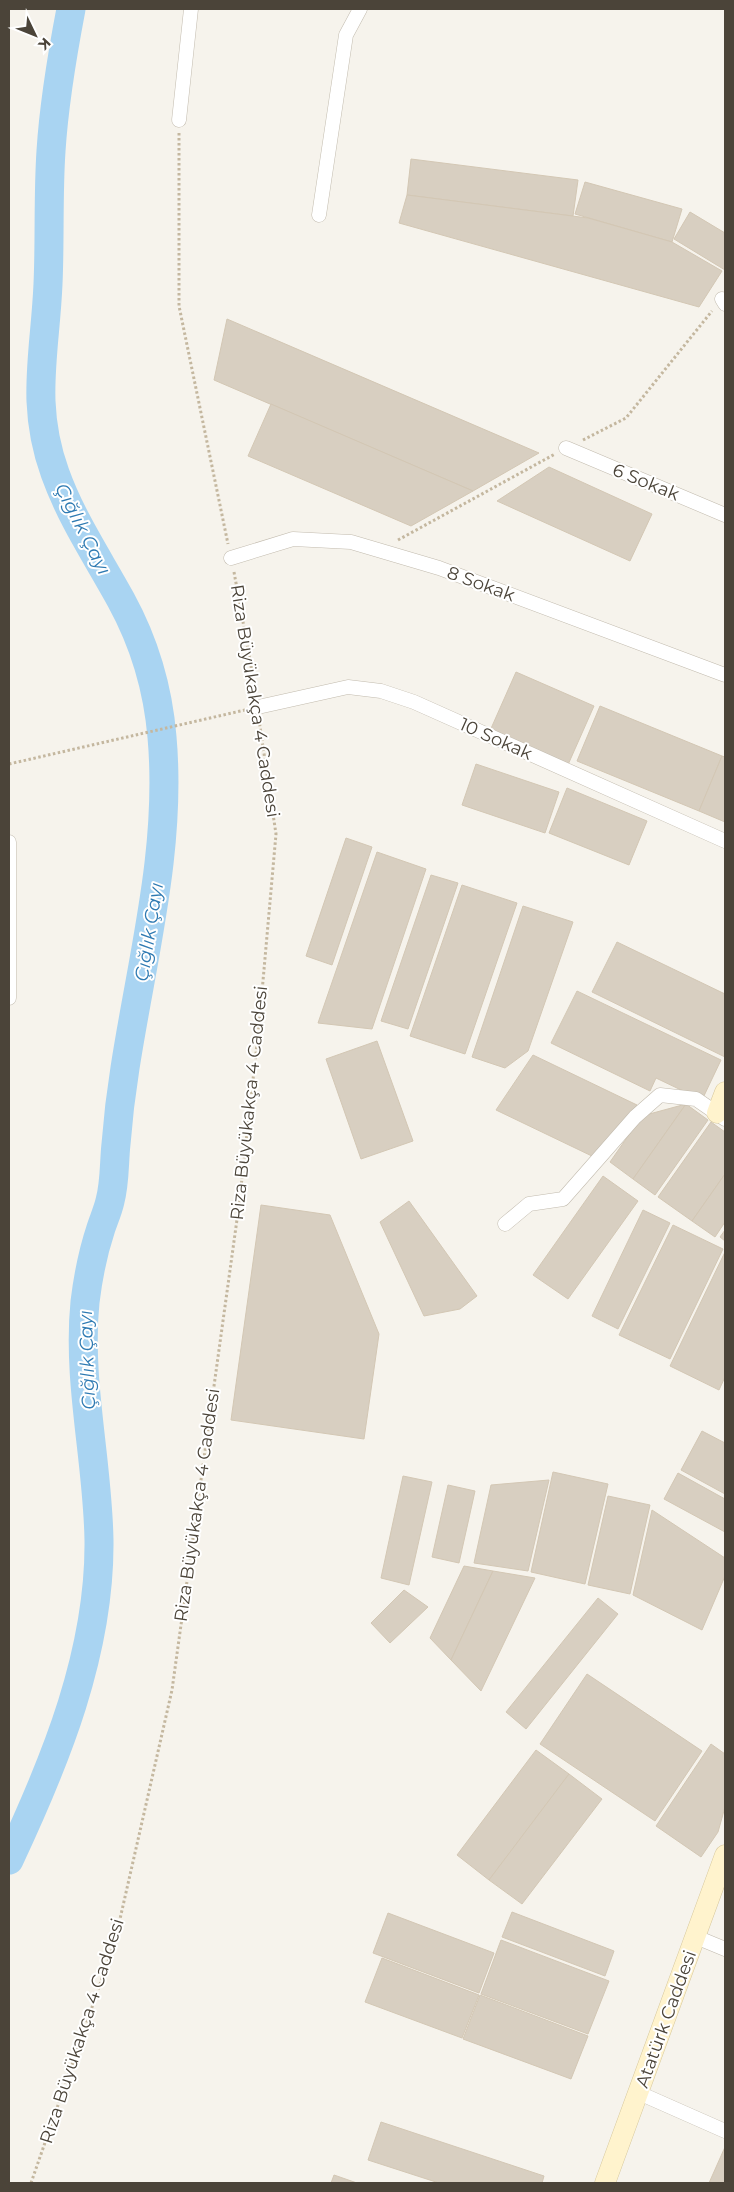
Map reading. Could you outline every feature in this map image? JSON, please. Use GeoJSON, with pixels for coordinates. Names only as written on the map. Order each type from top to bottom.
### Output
{"type":"FeatureCollection","features":[{"type":"Feature","properties":{"kind":"street"},"geometry":{"type":"LineString","coordinates":[[179,120],[191,9]]}},
{"type":"Feature","properties":{"kind":"street"},"geometry":{"type":"LineString","coordinates":[[320,216],[346,35],[360,9]]}},
{"type":"Feature","properties":{"kind":"street","name":"6 Sokak"},"geometry":{"type":"LineString","coordinates":[[566,448],[725,515]]}},
{"type":"Feature","properties":{"kind":"street","name":"8 Sokak"},"geometry":{"type":"LineString","coordinates":[[231,558],[293,539],[351,542],[439,568],[725,675]]}},
{"type":"Feature","properties":{"kind":"street","name":"10 Sokak"},"geometry":{"type":"LineString","coordinates":[[258,707],[348,687],[381,691],[414,702],[725,841]]}},
{"type":"Feature","properties":{"kind":"street"},"geometry":{"type":"LineString","coordinates":[[9,842],[9,998]]}},
{"type":"Feature","properties":{"kind":"street"},"geometry":{"type":"LineString","coordinates":[[505,1224],[529,1204],[562,1199],[635,1117],[660,1095],[696,1099],[721,1116],[725,1092]]}},
{"type":"Feature","properties":{"kind":"street","name":"Atatürk Caddesi"},"geometry":{"type":"LineString","coordinates":[[605,2183],[725,1855]]}},
{"type":"Feature","properties":{"kind":"street"},"geometry":{"type":"LineString","coordinates":[[696,1937],[725,1949]]}},
{"type":"Feature","properties":{"kind":"street"},"geometry":{"type":"LineString","coordinates":[[639,2093],[725,2131]]}},
{"type":"Feature","properties":{"kind":"path","name":"Riza Büyükakça 4 Caddesi"},"geometry":{"type":"LineString","coordinates":[[31,2183],[116,1941],[172,1690],[239,1205],[259,1026],[276,834],[250,652],[179,306],[179,120]]}},
{"type":"Feature","properties":{"kind":"path"},"geometry":{"type":"LineString","coordinates":[[9,764],[258,707]]}},
{"type":"Feature","properties":{"kind":"building"},"geometry":{"type":"Polygon","coordinates":[[[411,159],[578,180],[573,216],[407,195],[411,159]]]}},
{"type":"Feature","properties":{"kind":"building"},"geometry":{"type":"Polygon","coordinates":[[[585,182],[682,209],[672,242],[575,214],[585,182]]]}},
{"type":"Feature","properties":{"kind":"building"},"geometry":{"type":"Polygon","coordinates":[[[407,195],[588,218],[672,242],[722,271],[699,307],[399,223],[407,195]]]}},
{"type":"Feature","properties":{"kind":"building"},"geometry":{"type":"Polygon","coordinates":[[[690,212],[725,233],[725,270],[674,239],[690,212]]]}},
{"type":"Feature","properties":{"kind":"building"},"geometry":{"type":"Polygon","coordinates":[[[227,319],[539,453],[473,491],[214,380],[227,319]]]}},
{"type":"Feature","properties":{"kind":"building"},"geometry":{"type":"Polygon","coordinates":[[[271,404],[473,491],[411,526],[248,456],[271,404]]]}},
{"type":"Feature","properties":{"kind":"building"},"geometry":{"type":"Polygon","coordinates":[[[549,467],[652,514],[630,561],[497,501],[549,467]]]}},
{"type":"Feature","properties":{"kind":"building"},"geometry":{"type":"Polygon","coordinates":[[[516,672],[594,706],[567,767],[489,733],[516,672]]]}},
{"type":"Feature","properties":{"kind":"building"},"geometry":{"type":"Polygon","coordinates":[[[600,706],[722,756],[699,811],[577,761],[600,706]]]}},
{"type":"Feature","properties":{"kind":"building"},"geometry":{"type":"Polygon","coordinates":[[[722,756],[725,757],[725,822],[699,811],[722,756]]]}},
{"type":"Feature","properties":{"kind":"building"},"geometry":{"type":"Polygon","coordinates":[[[476,764],[559,792],[545,833],[462,805],[476,764]]]}},
{"type":"Feature","properties":{"kind":"building"},"geometry":{"type":"Polygon","coordinates":[[[567,788],[647,821],[629,865],[549,833],[567,788]]]}},
{"type":"Feature","properties":{"kind":"building"},"geometry":{"type":"Polygon","coordinates":[[[346,838],[372,847],[332,965],[306,956],[346,838]]]}},
{"type":"Feature","properties":{"kind":"building"},"geometry":{"type":"Polygon","coordinates":[[[377,852],[426,869],[372,1029],[318,1023],[377,852]]]}},
{"type":"Feature","properties":{"kind":"building"},"geometry":{"type":"Polygon","coordinates":[[[431,875],[458,883],[408,1029],[381,1021],[431,875]]]}},
{"type":"Feature","properties":{"kind":"building"},"geometry":{"type":"Polygon","coordinates":[[[462,885],[517,903],[465,1054],[410,1036],[462,885]]]}},
{"type":"Feature","properties":{"kind":"building"},"geometry":{"type":"Polygon","coordinates":[[[523,906],[573,922],[528,1051],[505,1068],[472,1057],[523,906]]]}},
{"type":"Feature","properties":{"kind":"building"},"geometry":{"type":"Polygon","coordinates":[[[617,942],[725,994],[725,1057],[592,992],[617,942]]]}},
{"type":"Feature","properties":{"kind":"building"},"geometry":{"type":"Polygon","coordinates":[[[577,991],[721,1060],[702,1100],[656,1078],[650,1091],[551,1043],[577,991]]]}},
{"type":"Feature","properties":{"kind":"building"},"geometry":{"type":"Polygon","coordinates":[[[377,1041],[413,1141],[361,1159],[326,1059],[377,1041]]]}},
{"type":"Feature","properties":{"kind":"building"},"geometry":{"type":"Polygon","coordinates":[[[533,1055],[637,1105],[596,1158],[496,1110],[533,1055]]]}},
{"type":"Feature","properties":{"kind":"building"},"geometry":{"type":"Polygon","coordinates":[[[686,1104],[633,1179],[610,1162],[642,1116],[686,1104]]]}},
{"type":"Feature","properties":{"kind":"building"},"geometry":{"type":"Polygon","coordinates":[[[686,1104],[708,1120],[655,1195],[633,1179],[686,1104]]]}},
{"type":"Feature","properties":{"kind":"building"},"geometry":{"type":"Polygon","coordinates":[[[711,1122],[725,1132],[725,1174],[692,1221],[658,1197],[711,1122]]]}},
{"type":"Feature","properties":{"kind":"building"},"geometry":{"type":"Polygon","coordinates":[[[725,1174],[725,1222],[715,1237],[692,1221],[725,1174]]]}},
{"type":"Feature","properties":{"kind":"building"},"geometry":{"type":"Polygon","coordinates":[[[603,1176],[638,1201],[568,1299],[533,1275],[603,1176]]]}},
{"type":"Feature","properties":{"kind":"building"},"geometry":{"type":"Polygon","coordinates":[[[409,1201],[477,1296],[460,1309],[424,1316],[380,1222],[409,1201]]]}},
{"type":"Feature","properties":{"kind":"building"},"geometry":{"type":"Polygon","coordinates":[[[261,1205],[330,1215],[379,1334],[364,1439],[231,1420],[261,1205]]]}},
{"type":"Feature","properties":{"kind":"building"},"geometry":{"type":"Polygon","coordinates":[[[643,1210],[670,1223],[618,1329],[592,1316],[643,1210]]]}},
{"type":"Feature","properties":{"kind":"building"},"geometry":{"type":"Polygon","coordinates":[[[673,1225],[723,1249],[670,1359],[619,1335],[673,1225]]]}},
{"type":"Feature","properties":{"kind":"building"},"geometry":{"type":"Polygon","coordinates":[[[725,1230],[725,1241],[720,1237],[725,1230]]]}},
{"type":"Feature","properties":{"kind":"building"},"geometry":{"type":"Polygon","coordinates":[[[725,1252],[725,1377],[719,1390],[670,1366],[725,1252]]]}},
{"type":"Feature","properties":{"kind":"building"},"geometry":{"type":"Polygon","coordinates":[[[702,1431],[725,1443],[725,1494],[681,1470],[702,1431]]]}},
{"type":"Feature","properties":{"kind":"building"},"geometry":{"type":"Polygon","coordinates":[[[553,1472],[608,1484],[585,1584],[531,1572],[553,1472]]]}},
{"type":"Feature","properties":{"kind":"building"},"geometry":{"type":"Polygon","coordinates":[[[678,1473],[725,1499],[725,1532],[664,1499],[678,1473]]]}},
{"type":"Feature","properties":{"kind":"building"},"geometry":{"type":"Polygon","coordinates":[[[403,1476],[432,1482],[409,1585],[381,1578],[403,1476]]]}},
{"type":"Feature","properties":{"kind":"building"},"geometry":{"type":"Polygon","coordinates":[[[549,1480],[528,1571],[474,1563],[491,1485],[549,1480]]]}},
{"type":"Feature","properties":{"kind":"building"},"geometry":{"type":"Polygon","coordinates":[[[448,1485],[475,1491],[459,1563],[432,1557],[448,1485]]]}},
{"type":"Feature","properties":{"kind":"building"},"geometry":{"type":"Polygon","coordinates":[[[608,1496],[650,1505],[630,1594],[588,1585],[608,1496]]]}},
{"type":"Feature","properties":{"kind":"building"},"geometry":{"type":"Polygon","coordinates":[[[652,1510],[725,1558],[725,1576],[702,1630],[633,1595],[652,1510]]]}},
{"type":"Feature","properties":{"kind":"building"},"geometry":{"type":"Polygon","coordinates":[[[464,1566],[493,1571],[451,1660],[430,1638],[464,1566]]]}},
{"type":"Feature","properties":{"kind":"building"},"geometry":{"type":"Polygon","coordinates":[[[493,1571],[535,1578],[481,1691],[451,1660],[493,1571]]]}},
{"type":"Feature","properties":{"kind":"building"},"geometry":{"type":"Polygon","coordinates":[[[404,1590],[428,1607],[390,1643],[371,1623],[404,1590]]]}},
{"type":"Feature","properties":{"kind":"building"},"geometry":{"type":"Polygon","coordinates":[[[598,1598],[618,1614],[526,1729],[506,1712],[598,1598]]]}},
{"type":"Feature","properties":{"kind":"building"},"geometry":{"type":"Polygon","coordinates":[[[587,1674],[702,1751],[655,1821],[540,1744],[587,1674]]]}},
{"type":"Feature","properties":{"kind":"building"},"geometry":{"type":"Polygon","coordinates":[[[711,1744],[725,1754],[725,1807],[718,1832],[701,1857],[656,1826],[711,1744]]]}},
{"type":"Feature","properties":{"kind":"building"},"geometry":{"type":"Polygon","coordinates":[[[536,1750],[569,1774],[489,1880],[457,1855],[536,1750]]]}},
{"type":"Feature","properties":{"kind":"building"},"geometry":{"type":"Polygon","coordinates":[[[569,1774],[602,1799],[522,1904],[489,1880],[569,1774]]]}},
{"type":"Feature","properties":{"kind":"building"},"geometry":{"type":"Polygon","coordinates":[[[512,1912],[614,1951],[605,1976],[502,1937],[512,1912]]]}},
{"type":"Feature","properties":{"kind":"building"},"geometry":{"type":"Polygon","coordinates":[[[388,1913],[494,1953],[479,1993],[373,1953],[388,1913]]]}},
{"type":"Feature","properties":{"kind":"building"},"geometry":{"type":"Polygon","coordinates":[[[501,1940],[609,1981],[588,2034],[481,1994],[501,1940]]]}},
{"type":"Feature","properties":{"kind":"building"},"geometry":{"type":"Polygon","coordinates":[[[382,1958],[479,1995],[462,2038],[365,2002],[382,1958]]]}},
{"type":"Feature","properties":{"kind":"building"},"geometry":{"type":"Polygon","coordinates":[[[480,1995],[588,2036],[571,2079],[463,2039],[480,1995]]]}},
{"type":"Feature","properties":{"kind":"building"},"geometry":{"type":"Polygon","coordinates":[[[381,2122],[544,2176],[542,2183],[439,2183],[368,2160],[381,2122]]]}},
{"type":"Feature","properties":{"kind":"building"},"geometry":{"type":"Polygon","coordinates":[[[725,2147],[725,2183],[709,2183],[725,2147]]]}},
{"type":"Feature","properties":{"kind":"building"},"geometry":{"type":"Polygon","coordinates":[[[334,2175],[357,2183],[331,2183],[334,2175]]]}},
{"type":"Feature","properties":{"kind":"waterway","name":"Çığlık Çayı"},"geometry":{"type":"LineString","coordinates":[[9,1860],[43,1784],[72,1705],[92,1624],[99,1541],[98,1511],[84,1362],[85,1302],[93,1255],[113,1187],[122,1087],[154,903],[163,821],[162,737],[157,701],[149,666],[137,632],[61,490],[47,448],[43,424],[41,379],[48,284],[51,151],[54,115],[71,9]]}}]}
